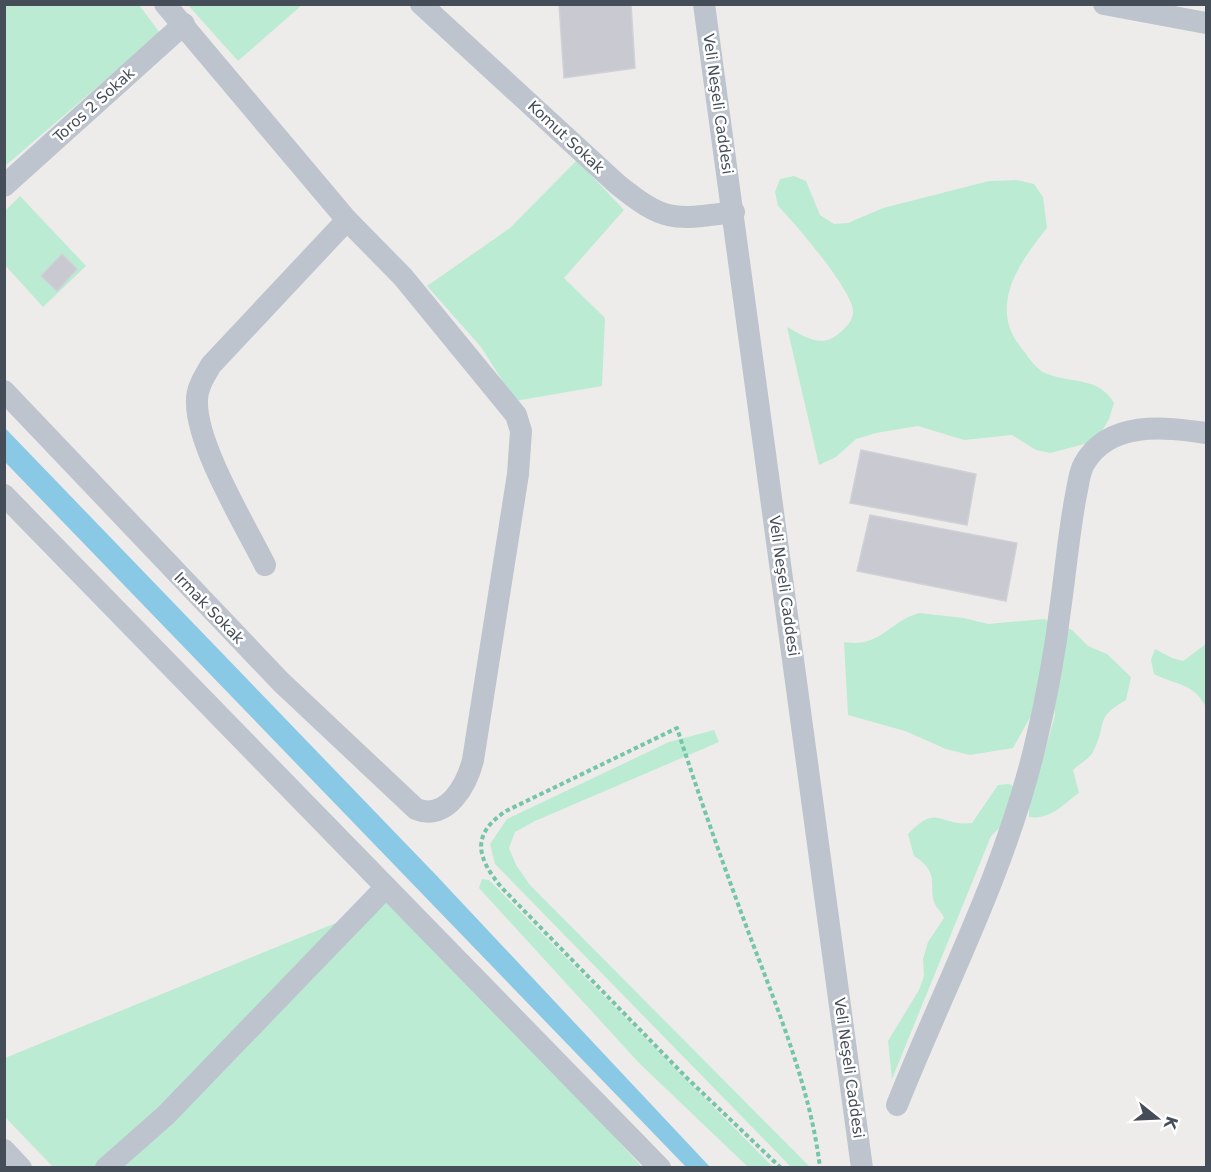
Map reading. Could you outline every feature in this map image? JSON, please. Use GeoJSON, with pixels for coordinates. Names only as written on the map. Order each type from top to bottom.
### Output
{"type":"FeatureCollection","features":[{"type":"Feature","properties":{"kind":"street"},"geometry":{"type":"LineString","coordinates":[[165,4],[347,220],[211,365],[200,385],[197,403],[205,443],[265,565]]}},
{"type":"Feature","properties":{"kind":"street","name":"Komut Sokak"},"geometry":{"type":"LineString","coordinates":[[421,4],[617,184],[648,209],[663,215],[691,218],[734,212]]}},
{"type":"Feature","properties":{"kind":"street","name":"Veli Neşeli Caddesi"},"geometry":{"type":"LineString","coordinates":[[704,4],[862,1167]]}},
{"type":"Feature","properties":{"kind":"street"},"geometry":{"type":"LineString","coordinates":[[1104,4],[1206,23]]}},
{"type":"Feature","properties":{"kind":"street","name":"Toros 2 Sokak"},"geometry":{"type":"LineString","coordinates":[[4,186],[184,24]]}},
{"type":"Feature","properties":{"kind":"street","name":"Irmak Sokak"},"geometry":{"type":"LineString","coordinates":[[4,391],[281,682],[417,809],[425,813],[438,810],[459,794],[473,760],[519,474],[521,431],[516,415],[505,399],[403,277],[347,220]]}},
{"type":"Feature","properties":{"kind":"street"},"geometry":{"type":"LineString","coordinates":[[897,1105],[930,1022],[976,920],[1022,793],[1052,672],[1068,537],[1083,465],[1106,441],[1131,430],[1166,427],[1206,433]]}},
{"type":"Feature","properties":{"kind":"street"},"geometry":{"type":"LineString","coordinates":[[4,495],[660,1167]]}},
{"type":"Feature","properties":{"kind":"street"},"geometry":{"type":"LineString","coordinates":[[106,1167],[166,1114],[386,887]]}},
{"type":"Feature","properties":{"kind":"street"},"geometry":{"type":"LineString","coordinates":[[4,1150],[21,1167]]}},
{"type":"Feature","properties":{"kind":"path"},"geometry":{"type":"LineString","coordinates":[[781,1167],[688,1079],[502,888],[489,872],[480,850],[485,829],[506,811],[677,728],[718,853],[784,1026],[818,1144],[820,1167]]}},
{"type":"Feature","properties":{"kind":"green space"},"geometry":{"type":"Polygon","coordinates":[[[5,5],[139,5],[160,33],[5,166],[5,5]]]}},
{"type":"Feature","properties":{"kind":"green space"},"geometry":{"type":"Polygon","coordinates":[[[188,5],[302,5],[238,61],[188,5]]]}},
{"type":"Feature","properties":{"kind":"green space"},"geometry":{"type":"Polygon","coordinates":[[[577,160],[624,210],[564,278],[605,318],[602,386],[515,401],[481,347],[427,286],[510,228],[577,160]]]}},
{"type":"Feature","properties":{"kind":"green space"},"geometry":{"type":"Polygon","coordinates":[[[794,176],[806,181],[820,215],[834,224],[848,223],[883,208],[989,181],[1017,180],[1034,184],[1043,197],[1047,228],[1017,271],[1007,302],[1007,318],[1013,334],[1039,369],[1045,373],[1092,385],[1108,394],[1114,403],[1109,419],[1096,441],[1050,453],[1036,450],[1012,435],[964,440],[918,426],[856,439],[836,457],[819,465],[787,327],[818,341],[831,339],[845,328],[853,313],[845,291],[835,275],[778,206],[775,192],[780,179],[794,176]]]}},
{"type":"Feature","properties":{"kind":"green space"},"geometry":{"type":"Polygon","coordinates":[[[20,196],[86,266],[43,307],[5,265],[5,211],[20,196]]]}},
{"type":"Feature","properties":{"kind":"green space"},"geometry":{"type":"Polygon","coordinates":[[[919,613],[964,618],[988,624],[1044,619],[1072,630],[1088,646],[1107,654],[1131,677],[1126,700],[1105,717],[1092,753],[1073,770],[1079,793],[1062,807],[1044,816],[1029,817],[1029,807],[1055,715],[1053,699],[1032,714],[1013,748],[970,755],[946,749],[905,731],[848,715],[844,642],[857,643],[876,638],[899,622],[919,613]]]}},
{"type":"Feature","properties":{"kind":"green space"},"geometry":{"type":"Polygon","coordinates":[[[1206,644],[1206,707],[1196,693],[1190,689],[1154,674],[1151,660],[1155,649],[1183,661],[1206,644]]]}},
{"type":"Feature","properties":{"kind":"green space"},"geometry":{"type":"Polygon","coordinates":[[[714,730],[719,742],[535,821],[515,832],[509,848],[516,865],[530,885],[810,1167],[791,1167],[495,864],[490,844],[507,819],[669,742],[714,730]]]}},
{"type":"Feature","properties":{"kind":"green space"},"geometry":{"type":"Polygon","coordinates":[[[1009,784],[1015,787],[1009,819],[991,836],[892,1079],[888,1041],[919,990],[924,976],[923,959],[928,942],[944,918],[933,900],[931,875],[923,863],[914,856],[908,834],[926,819],[939,818],[952,822],[972,823],[998,785],[1009,784]]]}},
{"type":"Feature","properties":{"kind":"green space"},"geometry":{"type":"Polygon","coordinates":[[[482,879],[489,880],[773,1167],[748,1167],[639,1063],[479,888],[482,879]]]}},
{"type":"Feature","properties":{"kind":"green space"},"geometry":{"type":"Polygon","coordinates":[[[397,898],[642,1167],[53,1167],[5,1117],[5,1058],[397,898]]]}},
{"type":"Feature","properties":{"kind":"water"},"geometry":{"type":"Polygon","coordinates":[[[5,428],[435,874],[710,1167],[686,1167],[5,462],[5,428]]]}},
{"type":"Feature","properties":{"kind":"building"},"geometry":{"type":"Polygon","coordinates":[[[559,4],[631,4],[635,68],[564,78],[559,4]]]}},
{"type":"Feature","properties":{"kind":"building"},"geometry":{"type":"Polygon","coordinates":[[[62,254],[77,269],[57,291],[41,276],[62,254]]]}},
{"type":"Feature","properties":{"kind":"building"},"geometry":{"type":"Polygon","coordinates":[[[861,450],[976,474],[967,525],[850,503],[861,450]]]}},
{"type":"Feature","properties":{"kind":"building"},"geometry":{"type":"Polygon","coordinates":[[[870,515],[1017,543],[1006,601],[857,571],[870,515]]]}}]}
